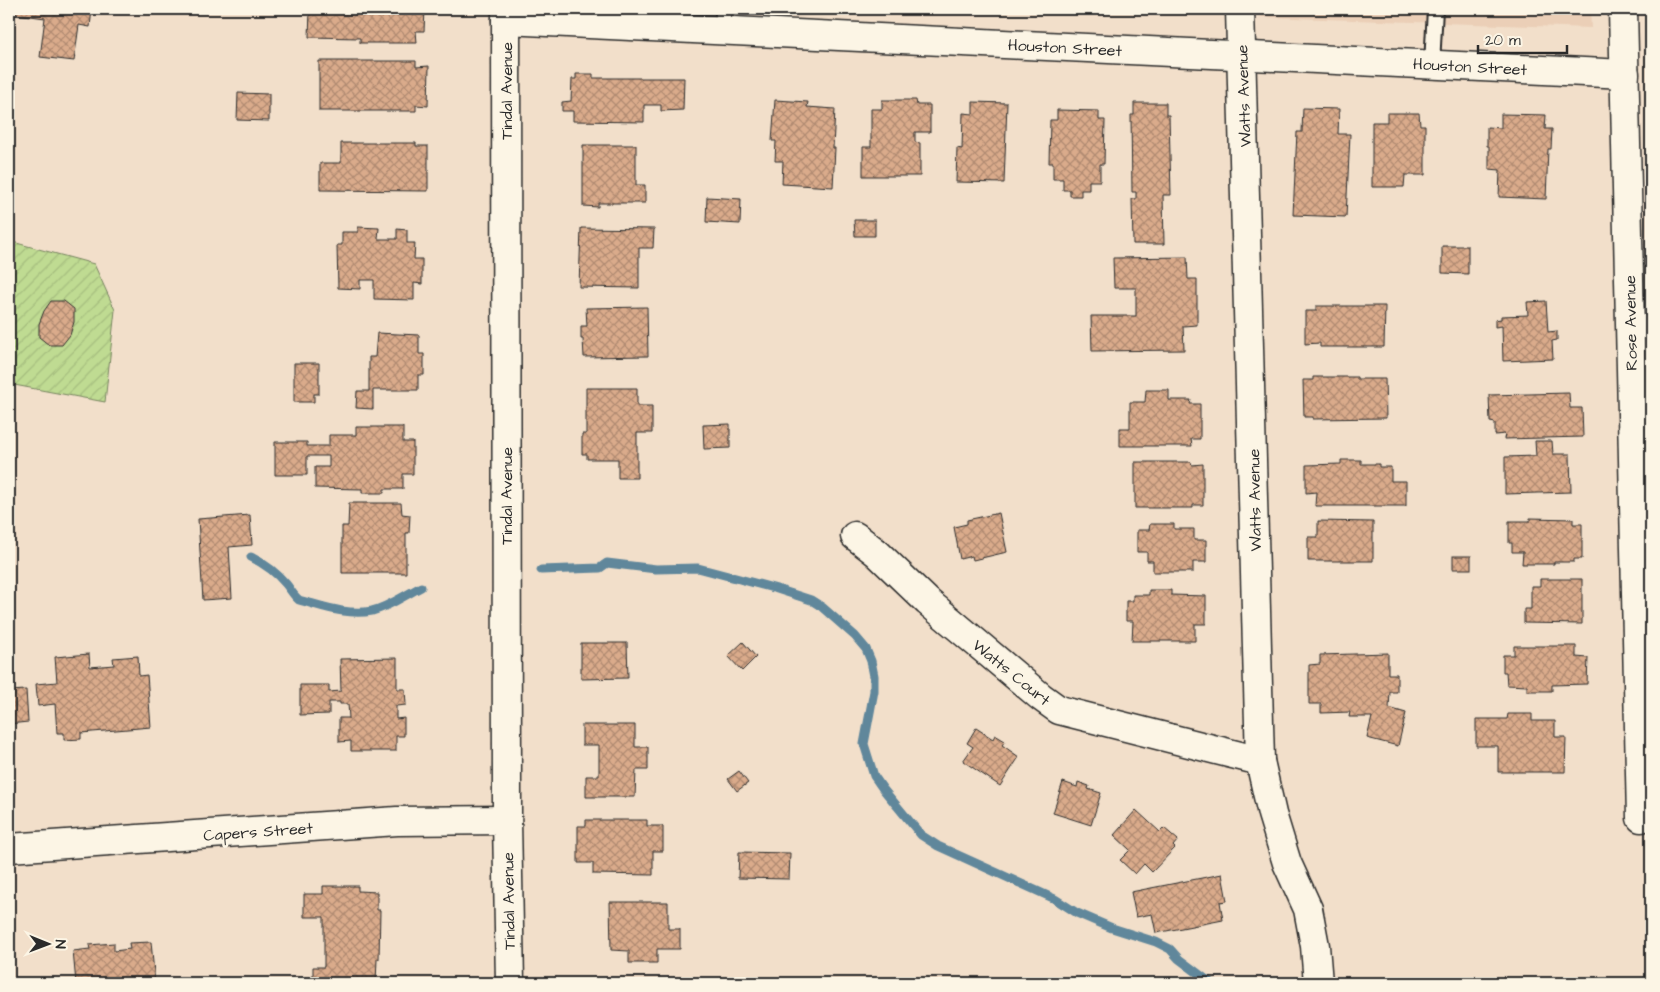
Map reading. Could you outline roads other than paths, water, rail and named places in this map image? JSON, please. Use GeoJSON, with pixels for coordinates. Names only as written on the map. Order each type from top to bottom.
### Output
{"type":"FeatureCollection","features":[{"type":"Feature","properties":{"kind":"street","name":"Watts Avenue"},"geometry":{"type":"LineString","coordinates":[[1240,9],[1260,761],[1272,814],[1288,863],[1308,909],[1315,946],[1318,983]]}},
{"type":"Feature","properties":{"kind":"street","name":"Rose Avenue"},"geometry":{"type":"LineString","coordinates":[[1623,9],[1641,818]]}},
{"type":"Feature","properties":{"kind":"street","name":"Houston Street"},"geometry":{"type":"LineString","coordinates":[[506,14],[723,20],[1242,55],[1625,74]]}},
{"type":"Feature","properties":{"kind":"street","name":"Tindal Avenue"},"geometry":{"type":"LineString","coordinates":[[506,14],[507,820],[510,983]]}},
{"type":"Feature","properties":{"kind":"street","name":"Watts Court"},"geometry":{"type":"LineString","coordinates":[[855,536],[877,553],[928,602],[1041,697],[1060,710],[1260,761]]}},
{"type":"Feature","properties":{"kind":"street","name":"Capers Street"},"geometry":{"type":"LineString","coordinates":[[9,848],[397,822],[507,820]]}},
{"type":"Feature","properties":{"kind":"lane"},"geometry":{"type":"LineString","coordinates":[[1432,64],[1435,9]]}},
{"type":"Feature","properties":{"kind":"waterway"},"geometry":{"type":"LineString","coordinates":[[251,557],[274,572],[299,600],[344,611],[372,611],[391,604],[421,587]]}},
{"type":"Feature","properties":{"kind":"waterway"},"geometry":{"type":"LineString","coordinates":[[541,570],[600,568],[607,563],[656,569],[698,568],[811,600],[822,607],[855,636],[866,649],[874,676],[874,691],[864,744],[874,776],[921,835],[938,846],[1055,899],[1077,913],[1170,949],[1179,959],[1211,983]]}}]}
